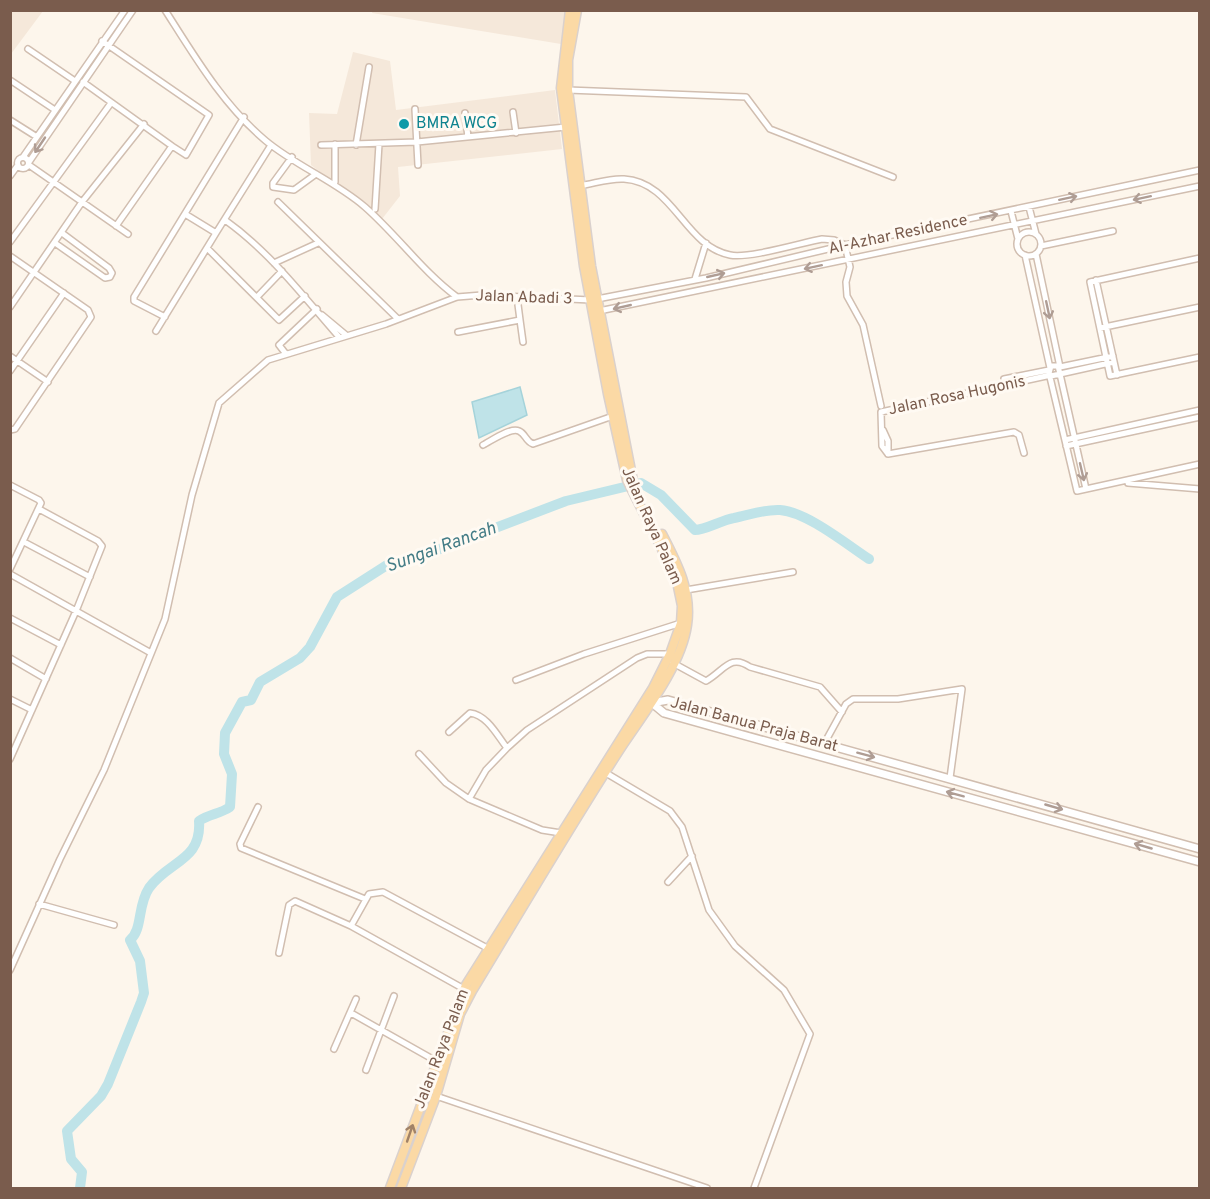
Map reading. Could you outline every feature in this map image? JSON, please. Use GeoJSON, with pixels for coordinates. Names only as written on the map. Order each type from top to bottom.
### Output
{"type":"FeatureCollection","features":[{"type":"Feature","properties":{"kind":"main road","name":"Jalan Raya Palam"},"geometry":{"type":"LineString","coordinates":[[570,10],[562,74],[566,127],[605,359],[632,484]]}},
{"type":"Feature","properties":{"kind":"main road","name":"Jalan Raya Palam"},"geometry":{"type":"LineString","coordinates":[[577,10],[570,51],[568,90],[577,186]]}},
{"type":"Feature","properties":{"kind":"main road","name":"Jalan Raya Palam"},"geometry":{"type":"LineString","coordinates":[[594,299],[599,311],[613,416],[632,484],[676,577],[682,606],[681,624],[672,658]]}},
{"type":"Feature","properties":{"kind":"main road","name":"Jalan Raya Palam"},"geometry":{"type":"LineString","coordinates":[[390,1188],[464,989],[606,773],[657,687],[687,626],[686,590],[676,562],[637,494]]}},
{"type":"Feature","properties":{"kind":"main road","name":"Jalan Raya Palam"},"geometry":{"type":"LineString","coordinates":[[401,1188],[436,1096],[460,1014],[471,990],[561,833],[640,716],[652,703],[657,687]]}},
{"type":"Feature","properties":{"kind":"street"},"geometry":{"type":"LineString","coordinates":[[10,176],[18,165],[18,160],[23,158],[125,10]]}},
{"type":"Feature","properties":{"kind":"street"},"geometry":{"type":"LineString","coordinates":[[18,165],[23,169],[29,163],[133,10]]}},
{"type":"Feature","properties":{"kind":"street"},"geometry":{"type":"LineString","coordinates":[[10,970],[39,904],[104,770],[165,619],[192,495],[219,403],[268,360],[398,319],[457,297],[353,197],[271,145],[216,89],[165,10]]}},
{"type":"Feature","properties":{"kind":"street"},"geometry":{"type":"LineString","coordinates":[[83,82],[186,155],[209,115],[102,41]]}},
{"type":"Feature","properties":{"kind":"street"},"geometry":{"type":"LineString","coordinates":[[28,49],[75,81]]}},
{"type":"Feature","properties":{"kind":"street"},"geometry":{"type":"LineString","coordinates":[[356,145],[369,67]]}},
{"type":"Feature","properties":{"kind":"street"},"geometry":{"type":"LineString","coordinates":[[10,80],[55,110]]}},
{"type":"Feature","properties":{"kind":"street"},"geometry":{"type":"LineString","coordinates":[[568,90],[746,97],[770,129],[893,177]]}},
{"type":"Feature","properties":{"kind":"street"},"geometry":{"type":"LineString","coordinates":[[10,242],[111,103]]}},
{"type":"Feature","properties":{"kind":"street"},"geometry":{"type":"LineString","coordinates":[[415,109],[418,165]]}},
{"type":"Feature","properties":{"kind":"street"},"geometry":{"type":"LineString","coordinates":[[513,112],[516,133]]}},
{"type":"Feature","properties":{"kind":"street"},"geometry":{"type":"LineString","coordinates":[[465,113],[468,137]]}},
{"type":"Feature","properties":{"kind":"street"},"geometry":{"type":"LineString","coordinates":[[165,317],[133,299],[244,117]]}},
{"type":"Feature","properties":{"kind":"street"},"geometry":{"type":"LineString","coordinates":[[10,120],[37,138]]}},
{"type":"Feature","properties":{"kind":"street"},"geometry":{"type":"LineString","coordinates":[[48,121],[54,126]]}},
{"type":"Feature","properties":{"kind":"street"},"geometry":{"type":"LineString","coordinates":[[10,307],[82,202],[144,124]]}},
{"type":"Feature","properties":{"kind":"street"},"geometry":{"type":"LineString","coordinates":[[321,145],[417,142],[566,127]]}},
{"type":"Feature","properties":{"kind":"street"},"geometry":{"type":"LineString","coordinates":[[335,144],[335,182]]}},
{"type":"Feature","properties":{"kind":"street"},"geometry":{"type":"LineString","coordinates":[[375,209],[379,144]]}},
{"type":"Feature","properties":{"kind":"street"},"geometry":{"type":"LineString","coordinates":[[156,331],[271,145]]}},
{"type":"Feature","properties":{"kind":"street"},"geometry":{"type":"LineString","coordinates":[[116,226],[172,146]]}},
{"type":"Feature","properties":{"kind":"street"},"geometry":{"type":"LineString","coordinates":[[23,158],[54,183],[128,234]]}},
{"type":"Feature","properties":{"kind":"street"},"geometry":{"type":"LineString","coordinates":[[292,158],[273,183],[273,187],[294,190],[316,174]]}},
{"type":"Feature","properties":{"kind":"street","name":"Al-Azhar Residence"},"geometry":{"type":"LineString","coordinates":[[594,299],[1200,170]]}},
{"type":"Feature","properties":{"kind":"street"},"geometry":{"type":"LineString","coordinates":[[577,186],[616,178],[648,185],[666,198],[706,243],[733,256],[822,239],[834,240],[845,245],[849,259],[847,296],[863,325],[881,406]]}},
{"type":"Feature","properties":{"kind":"street","name":"Al-Azhar Residence"},"geometry":{"type":"LineString","coordinates":[[599,311],[1200,186]]}},
{"type":"Feature","properties":{"kind":"street"},"geometry":{"type":"LineString","coordinates":[[278,202],[398,319]]}},
{"type":"Feature","properties":{"kind":"street"},"geometry":{"type":"LineString","coordinates":[[1029,207],[1041,246]]}},
{"type":"Feature","properties":{"kind":"street"},"geometry":{"type":"LineString","coordinates":[[1011,211],[1018,239],[1018,250],[1025,255],[1036,254]]}},
{"type":"Feature","properties":{"kind":"street"},"geometry":{"type":"LineString","coordinates":[[185,214],[216,233]]}},
{"type":"Feature","properties":{"kind":"street"},"geometry":{"type":"LineString","coordinates":[[225,220],[274,263],[342,336]]}},
{"type":"Feature","properties":{"kind":"street"},"geometry":{"type":"LineString","coordinates":[[1086,489],[1036,254],[1041,246],[1113,231]]}},
{"type":"Feature","properties":{"kind":"street"},"geometry":{"type":"LineString","coordinates":[[55,243],[105,278],[110,277],[112,271],[62,233]]}},
{"type":"Feature","properties":{"kind":"street"},"geometry":{"type":"LineString","coordinates":[[1018,239],[1026,233],[1036,235]]}},
{"type":"Feature","properties":{"kind":"street"},"geometry":{"type":"LineString","coordinates":[[274,263],[318,243]]}},
{"type":"Feature","properties":{"kind":"street"},"geometry":{"type":"LineString","coordinates":[[695,279],[706,243]]}},
{"type":"Feature","properties":{"kind":"street"},"geometry":{"type":"LineString","coordinates":[[857,243],[860,256]]}},
{"type":"Feature","properties":{"kind":"street"},"geometry":{"type":"LineString","coordinates":[[70,253],[76,244]]}},
{"type":"Feature","properties":{"kind":"street"},"geometry":{"type":"LineString","coordinates":[[207,248],[279,320],[304,296]]}},
{"type":"Feature","properties":{"kind":"street"},"geometry":{"type":"LineString","coordinates":[[1025,255],[1077,491],[1200,464]]}},
{"type":"Feature","properties":{"kind":"street"},"geometry":{"type":"LineString","coordinates":[[10,256],[88,310],[91,317],[15,429],[10,430]]}},
{"type":"Feature","properties":{"kind":"street"},"geometry":{"type":"LineString","coordinates":[[1200,258],[1090,282],[1110,360],[1110,376],[1200,357]]}},
{"type":"Feature","properties":{"kind":"street"},"geometry":{"type":"LineString","coordinates":[[92,269],[98,260]]}},
{"type":"Feature","properties":{"kind":"street"},"geometry":{"type":"LineString","coordinates":[[257,297],[282,271]]}},
{"type":"Feature","properties":{"kind":"street"},"geometry":{"type":"LineString","coordinates":[[1029,275],[1040,273]]}},
{"type":"Feature","properties":{"kind":"street"},"geometry":{"type":"LineString","coordinates":[[10,371],[64,293]]}},
{"type":"Feature","properties":{"kind":"street","name":"Jalan Abadi 3"},"geometry":{"type":"LineString","coordinates":[[457,297],[594,299]]}},
{"type":"Feature","properties":{"kind":"street"},"geometry":{"type":"LineString","coordinates":[[517,297],[523,342]]}},
{"type":"Feature","properties":{"kind":"street"},"geometry":{"type":"LineString","coordinates":[[1103,328],[1200,307]]}},
{"type":"Feature","properties":{"kind":"street"},"geometry":{"type":"LineString","coordinates":[[286,354],[279,345],[317,309]]}},
{"type":"Feature","properties":{"kind":"street"},"geometry":{"type":"LineString","coordinates":[[458,332],[520,320]]}},
{"type":"Feature","properties":{"kind":"street"},"geometry":{"type":"LineString","coordinates":[[10,356],[48,382]]}},
{"type":"Feature","properties":{"kind":"street"},"geometry":{"type":"LineString","coordinates":[[1050,372],[1110,360]]}},
{"type":"Feature","properties":{"kind":"street"},"geometry":{"type":"LineString","coordinates":[[1050,372],[1055,365],[1060,370]]}},
{"type":"Feature","properties":{"kind":"street","name":"Jalan Rosa Hugonis"},"geometry":{"type":"LineString","coordinates":[[1004,379],[1050,372]]}},
{"type":"Feature","properties":{"kind":"street","name":"Jalan Rosa Hugonis"},"geometry":{"type":"LineString","coordinates":[[1024,453],[1019,435],[1014,432],[888,454],[882,446],[881,412],[1050,372]]}},
{"type":"Feature","properties":{"kind":"street"},"geometry":{"type":"LineString","coordinates":[[1066,443],[1200,410]]}},
{"type":"Feature","properties":{"kind":"street"},"geometry":{"type":"LineString","coordinates":[[483,445],[514,430],[520,431],[529,443],[533,444],[613,416]]}},
{"type":"Feature","properties":{"kind":"street"},"geometry":{"type":"LineString","coordinates":[[1075,441],[1200,417]]}},
{"type":"Feature","properties":{"kind":"street"},"geometry":{"type":"LineString","coordinates":[[1120,482],[1200,489]]}},
{"type":"Feature","properties":{"kind":"street"},"geometry":{"type":"LineString","coordinates":[[10,485],[39,500],[39,510],[10,569]]}},
{"type":"Feature","properties":{"kind":"street"},"geometry":{"type":"LineString","coordinates":[[10,759],[13,745],[32,710],[76,611],[101,543],[39,510]]}},
{"type":"Feature","properties":{"kind":"street"},"geometry":{"type":"LineString","coordinates":[[24,542],[90,577]]}},
{"type":"Feature","properties":{"kind":"street"},"geometry":{"type":"LineString","coordinates":[[686,590],[792,572]]}},
{"type":"Feature","properties":{"kind":"street"},"geometry":{"type":"LineString","coordinates":[[10,574],[151,653]]}},
{"type":"Feature","properties":{"kind":"street"},"geometry":{"type":"LineString","coordinates":[[10,618],[61,645]]}},
{"type":"Feature","properties":{"kind":"street"},"geometry":{"type":"LineString","coordinates":[[516,680],[584,654],[681,624]]}},
{"type":"Feature","properties":{"kind":"street"},"geometry":{"type":"LineString","coordinates":[[470,799],[486,771],[527,730],[622,666],[647,654],[672,658],[706,681],[733,662],[742,662],[750,667],[820,687],[842,712]]}},
{"type":"Feature","properties":{"kind":"street"},"geometry":{"type":"LineString","coordinates":[[10,658],[46,679]]}},
{"type":"Feature","properties":{"kind":"street"},"geometry":{"type":"LineString","coordinates":[[657,687],[661,695],[668,700]]}},
{"type":"Feature","properties":{"kind":"street"},"geometry":{"type":"LineString","coordinates":[[824,744],[846,704],[853,699],[898,699],[962,690],[950,777]]}},
{"type":"Feature","properties":{"kind":"street"},"geometry":{"type":"LineString","coordinates":[[10,699],[32,710]]}},
{"type":"Feature","properties":{"kind":"street","name":"Jalan Banua Praja Barat"},"geometry":{"type":"LineString","coordinates":[[652,703],[668,700],[950,777],[1200,849]]}},
{"type":"Feature","properties":{"kind":"street","name":"Jalan Banua Praja Barat"},"geometry":{"type":"LineString","coordinates":[[652,703],[664,713],[1200,862]]}},
{"type":"Feature","properties":{"kind":"street"},"geometry":{"type":"LineString","coordinates":[[449,732],[470,713],[476,714],[484,719],[507,748]]}},
{"type":"Feature","properties":{"kind":"street"},"geometry":{"type":"LineString","coordinates":[[640,716],[664,713]]}},
{"type":"Feature","properties":{"kind":"street"},"geometry":{"type":"LineString","coordinates":[[419,754],[446,783],[470,799],[542,830],[561,833]]}},
{"type":"Feature","properties":{"kind":"street"},"geometry":{"type":"LineString","coordinates":[[606,773],[670,811],[682,827],[709,910],[735,946],[784,990],[810,1034],[754,1188]]}},
{"type":"Feature","properties":{"kind":"street"},"geometry":{"type":"LineString","coordinates":[[258,807],[240,844],[242,849],[365,899]]}},
{"type":"Feature","properties":{"kind":"street"},"geometry":{"type":"LineString","coordinates":[[668,882],[692,856]]}},
{"type":"Feature","properties":{"kind":"street"},"geometry":{"type":"LineString","coordinates":[[351,926],[365,899],[376,891],[389,894],[489,949]]}},
{"type":"Feature","properties":{"kind":"street"},"geometry":{"type":"LineString","coordinates":[[279,953],[292,902],[351,926],[464,989]]}},
{"type":"Feature","properties":{"kind":"street"},"geometry":{"type":"LineString","coordinates":[[39,904],[114,925]]}},
{"type":"Feature","properties":{"kind":"street"},"geometry":{"type":"LineString","coordinates":[[366,1070],[394,996]]}},
{"type":"Feature","properties":{"kind":"street"},"geometry":{"type":"LineString","coordinates":[[334,1049],[356,999]]}},
{"type":"Feature","properties":{"kind":"street"},"geometry":{"type":"LineString","coordinates":[[351,1013],[436,1061]]}},
{"type":"Feature","properties":{"kind":"street"},"geometry":{"type":"LineString","coordinates":[[436,1096],[707,1188]]}},
{"type":"Feature","properties":{"kind":"shaded area"},"geometry":{"type":"Polygon","coordinates":[[[373,10],[566,11],[561,44],[372,13],[373,10]]]}},
{"type":"Feature","properties":{"kind":"shaded area"},"geometry":{"type":"Polygon","coordinates":[[[10,11],[43,11],[11,54],[10,11]]]}},
{"type":"Feature","properties":{"kind":"shaded area"},"geometry":{"type":"Polygon","coordinates":[[[353,52],[390,61],[396,110],[555,90],[562,149],[398,167],[400,196],[382,219],[311,165],[309,113],[337,114],[353,52]]]}},
{"type":"Feature","properties":{"kind":"water"},"geometry":{"type":"Polygon","coordinates":[[[520,387],[527,415],[479,438],[472,402],[520,387]]]}},
{"type":"Feature","properties":{"kind":"waterway","name":"Sungai Rancah"},"geometry":{"type":"LineString","coordinates":[[80,1188],[82,1172],[71,1159],[67,1131],[101,1096],[108,1084],[144,993],[140,961],[130,940],[137,930],[145,895],[157,879],[190,853],[195,845],[199,821],[230,807],[232,774],[224,754],[225,733],[242,702],[251,700],[260,682],[300,658],[310,647],[337,597],[387,565],[416,558],[566,501],[641,483],[661,495],[695,530],[757,512],[780,510],[814,522],[869,559]]}},
{"type":"Feature","properties":{"kind":"place","name":"BMRA WCG"},"geometry":{"type":"Point","coordinates":[404,124]}}]}
